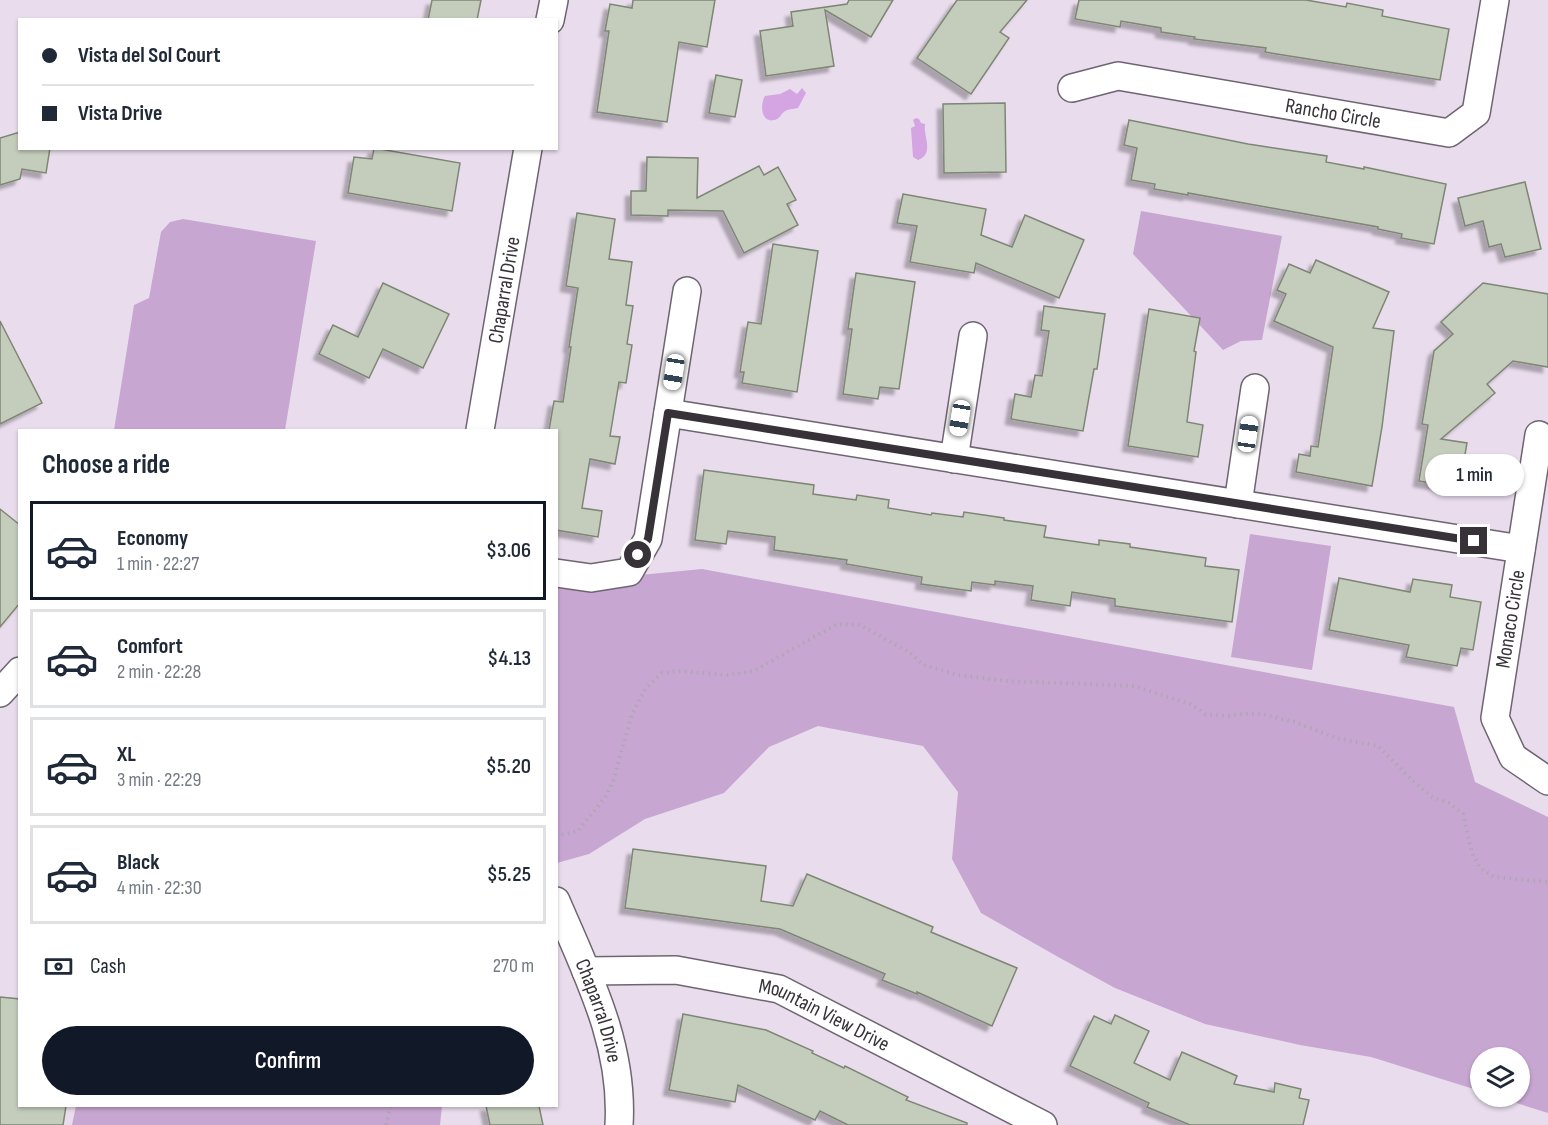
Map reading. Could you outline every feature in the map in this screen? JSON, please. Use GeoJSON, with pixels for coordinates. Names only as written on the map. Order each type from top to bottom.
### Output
{"type":"FeatureCollection","features":[{"type":"Feature","properties":{"kind":"street"},"geometry":{"type":"LineString","coordinates":[[550,18],[554,0]]}},
{"type":"Feature","properties":{"kind":"street","name":"Rancho Circle"},"geometry":{"type":"LineString","coordinates":[[1072,88],[1118,76],[1449,133],[1476,113],[1495,0]]}},
{"type":"Feature","properties":{"kind":"street","name":"Chaparral Drive"},"geometry":{"type":"LineString","coordinates":[[480,429],[528,150]]}},
{"type":"Feature","properties":{"kind":"street"},"geometry":{"type":"LineString","coordinates":[[558,573],[591,578],[629,572],[648,539],[687,291]]}},
{"type":"Feature","properties":{"kind":"street"},"geometry":{"type":"LineString","coordinates":[[954,459],[973,336]]}},
{"type":"Feature","properties":{"kind":"street"},"geometry":{"type":"LineString","coordinates":[[1238,504],[1254,388]]}},
{"type":"Feature","properties":{"kind":"street"},"geometry":{"type":"LineString","coordinates":[[668,413],[1521,549]]}},
{"type":"Feature","properties":{"kind":"street","name":"Monaco Circle"},"geometry":{"type":"LineString","coordinates":[[1539,435],[1495,718],[1513,757],[1548,781]]}},
{"type":"Feature","properties":{"kind":"street"},"geometry":{"type":"LineString","coordinates":[[0,693],[18,673]]}},
{"type":"Feature","properties":{"kind":"street","name":"Chaparral Drive"},"geometry":{"type":"LineString","coordinates":[[558,906],[611,1036],[620,1086],[619,1125]]}},
{"type":"Feature","properties":{"kind":"street","name":"Mountain View Drive"},"geometry":{"type":"LineString","coordinates":[[586,971],[676,970],[779,990],[1043,1125]]}},
{"type":"Feature","properties":{"kind":"path"},"geometry":{"type":"LineString","coordinates":[[558,836],[578,831],[606,796],[632,714],[646,688],[662,674],[679,671],[728,675],[754,671],[837,624],[860,625],[909,652],[924,665],[958,675],[1007,681],[1134,686],[1190,704],[1205,714],[1225,716],[1262,714],[1298,723],[1336,738],[1378,746],[1432,797],[1449,803],[1463,814],[1472,853],[1480,868],[1494,877],[1548,882]]}},
{"type":"Feature","properties":{"kind":"path"},"geometry":{"type":"LineString","coordinates":[[386,1125],[391,1107]]}},
{"type":"Feature","properties":{"kind":"shaded area"},"geometry":{"type":"Polygon","coordinates":[[[802,88],[806,93],[798,108],[785,111],[777,119],[768,120],[765,117],[762,105],[765,96],[780,94],[790,89],[797,94],[802,88]]]}},
{"type":"Feature","properties":{"kind":"shaded area"},"geometry":{"type":"Polygon","coordinates":[[[916,118],[925,124],[927,144],[926,154],[918,160],[913,157],[911,128],[915,126],[913,120],[916,118]]]}},
{"type":"Feature","properties":{"kind":"shaded area"},"geometry":{"type":"Polygon","coordinates":[[[1141,211],[1282,236],[1262,340],[1241,341],[1223,350],[1133,254],[1141,211]]]}},
{"type":"Feature","properties":{"kind":"shaded area"},"geometry":{"type":"Polygon","coordinates":[[[183,219],[316,241],[285,429],[114,429],[134,305],[149,298],[161,232],[170,222],[183,219]]]}},
{"type":"Feature","properties":{"kind":"shaded area"},"geometry":{"type":"Polygon","coordinates":[[[1250,534],[1331,546],[1312,670],[1231,657],[1250,534]]]}},
{"type":"Feature","properties":{"kind":"shaded area"},"geometry":{"type":"Polygon","coordinates":[[[702,569],[1454,707],[1475,782],[1548,817],[1548,1113],[1529,1107],[1530,1047],[1470,1047],[1470,1088],[1371,1057],[1300,1045],[1205,1024],[1115,988],[981,913],[952,859],[958,792],[923,746],[818,726],[769,747],[724,793],[645,819],[589,854],[558,863],[558,583],[702,569]]]}},
{"type":"Feature","properties":{"kind":"shaded area"},"geometry":{"type":"Polygon","coordinates":[[[76,1107],[442,1107],[440,1125],[72,1125],[76,1107]]]}},
{"type":"Feature","properties":{"kind":"building"},"geometry":{"type":"Polygon","coordinates":[[[432,0],[481,0],[477,18],[428,18],[432,0]]]}},
{"type":"Feature","properties":{"kind":"building"},"geometry":{"type":"Polygon","coordinates":[[[633,0],[715,0],[707,47],[679,42],[667,122],[597,112],[609,31],[605,31],[610,4],[632,8],[633,0]]]}},
{"type":"Feature","properties":{"kind":"building"},"geometry":{"type":"Polygon","coordinates":[[[849,0],[893,0],[871,37],[825,10],[834,66],[766,76],[760,31],[793,26],[791,12],[847,4],[849,0]]]}},
{"type":"Feature","properties":{"kind":"building"},"geometry":{"type":"Polygon","coordinates":[[[957,0],[1027,0],[1000,32],[1009,38],[971,94],[917,58],[957,0]]]}},
{"type":"Feature","properties":{"kind":"building"},"geometry":{"type":"Polygon","coordinates":[[[1079,0],[1306,0],[1346,7],[1347,3],[1383,10],[1382,16],[1449,29],[1440,80],[1265,52],[1266,48],[1194,39],[1195,37],[1161,32],[1161,28],[1121,21],[1120,27],[1075,19],[1079,0]]]}},
{"type":"Feature","properties":{"kind":"building"},"geometry":{"type":"Polygon","coordinates":[[[716,75],[742,80],[735,117],[709,113],[716,75]]]}},
{"type":"Feature","properties":{"kind":"building"},"geometry":{"type":"Polygon","coordinates":[[[1005,103],[1006,172],[944,173],[943,104],[1005,103]]]}},
{"type":"Feature","properties":{"kind":"building"},"geometry":{"type":"Polygon","coordinates":[[[1129,120],[1248,144],[1327,156],[1326,162],[1364,169],[1364,167],[1446,184],[1434,244],[1401,238],[1402,234],[1378,229],[1378,227],[1154,189],[1155,184],[1131,180],[1137,148],[1124,145],[1129,120]]]}},
{"type":"Feature","properties":{"kind":"building"},"geometry":{"type":"Polygon","coordinates":[[[18,133],[18,150],[50,150],[46,173],[22,169],[20,179],[0,185],[0,138],[18,133]]]}},
{"type":"Feature","properties":{"kind":"building"},"geometry":{"type":"Polygon","coordinates":[[[374,150],[385,150],[460,163],[452,211],[348,193],[354,157],[372,159],[374,150]]]}},
{"type":"Feature","properties":{"kind":"building"},"geometry":{"type":"Polygon","coordinates":[[[647,157],[698,158],[697,198],[759,166],[764,175],[778,167],[796,200],[787,204],[798,225],[744,253],[723,211],[668,210],[668,216],[631,215],[631,191],[646,191],[647,157]]]}},
{"type":"Feature","properties":{"kind":"building"},"geometry":{"type":"Polygon","coordinates":[[[1525,182],[1541,249],[1505,257],[1501,244],[1489,247],[1483,221],[1465,226],[1458,198],[1525,182]]]}},
{"type":"Feature","properties":{"kind":"building"},"geometry":{"type":"Polygon","coordinates":[[[903,194],[986,209],[981,235],[1012,247],[1025,215],[1084,240],[1059,298],[976,263],[974,273],[910,262],[917,226],[897,223],[903,194]]]}},
{"type":"Feature","properties":{"kind":"building"},"geometry":{"type":"Polygon","coordinates":[[[577,213],[615,219],[609,259],[632,262],[626,305],[633,306],[627,344],[632,345],[626,383],[619,382],[610,436],[620,437],[615,464],[590,459],[582,508],[602,511],[598,537],[558,530],[558,429],[549,429],[554,401],[563,402],[578,288],[566,286],[577,213]]]}},
{"type":"Feature","properties":{"kind":"building"},"geometry":{"type":"Polygon","coordinates":[[[773,244],[818,251],[797,392],[742,383],[744,372],[740,372],[748,322],[761,324],[773,244]]]}},
{"type":"Feature","properties":{"kind":"building"},"geometry":{"type":"Polygon","coordinates":[[[1316,260],[1389,292],[1373,328],[1394,331],[1372,486],[1296,472],[1299,454],[1310,456],[1311,446],[1318,447],[1333,347],[1274,321],[1286,294],[1277,290],[1289,264],[1310,273],[1316,260]]]}},
{"type":"Feature","properties":{"kind":"building"},"geometry":{"type":"Polygon","coordinates":[[[856,273],[915,282],[899,389],[880,387],[878,399],[843,394],[852,329],[848,329],[856,273]]]}},
{"type":"Feature","properties":{"kind":"building"},"geometry":{"type":"Polygon","coordinates":[[[383,283],[449,314],[423,368],[383,349],[369,378],[319,354],[333,325],[358,337],[383,283]]]}},
{"type":"Feature","properties":{"kind":"building"},"geometry":{"type":"Polygon","coordinates":[[[1483,283],[1548,294],[1548,367],[1513,361],[1487,384],[1495,393],[1441,439],[1467,443],[1461,478],[1449,476],[1448,486],[1419,481],[1428,425],[1422,424],[1434,351],[1453,334],[1441,322],[1483,283]]]}},
{"type":"Feature","properties":{"kind":"building"},"geometry":{"type":"Polygon","coordinates":[[[1044,306],[1105,314],[1097,369],[1094,369],[1083,431],[1011,419],[1015,394],[1031,397],[1035,375],[1042,376],[1049,331],[1041,330],[1044,306]]]}},
{"type":"Feature","properties":{"kind":"building"},"geometry":{"type":"Polygon","coordinates":[[[1149,309],[1200,318],[1194,351],[1196,352],[1187,422],[1203,425],[1198,457],[1128,446],[1149,309]]]}},
{"type":"Feature","properties":{"kind":"building"},"geometry":{"type":"Polygon","coordinates":[[[0,321],[42,403],[0,424],[0,321]]]}},
{"type":"Feature","properties":{"kind":"building"},"geometry":{"type":"Polygon","coordinates":[[[704,470],[814,485],[813,494],[856,500],[857,495],[889,500],[888,508],[931,515],[932,513],[963,517],[964,512],[1046,526],[1044,537],[1099,545],[1099,540],[1130,544],[1130,547],[1206,558],[1205,566],[1239,570],[1232,622],[1115,606],[1115,599],[1072,592],[1070,606],[1031,600],[1033,586],[995,581],[995,585],[972,582],[971,591],[921,584],[922,577],[846,564],[847,560],[774,550],[775,537],[728,531],[726,544],[695,540],[704,470]]]}},
{"type":"Feature","properties":{"kind":"building"},"geometry":{"type":"Polygon","coordinates":[[[0,509],[18,523],[18,605],[0,627],[0,509]]]}},
{"type":"Feature","properties":{"kind":"building"},"geometry":{"type":"Polygon","coordinates":[[[1339,578],[1410,592],[1413,579],[1452,585],[1450,597],[1481,602],[1473,650],[1461,648],[1457,666],[1406,657],[1409,645],[1329,630],[1339,578]]]}},
{"type":"Feature","properties":{"kind":"building"},"geometry":{"type":"Polygon","coordinates":[[[633,849],[766,866],[761,901],[793,906],[807,874],[933,927],[931,932],[1017,968],[992,1026],[917,992],[917,994],[882,980],[885,974],[780,929],[625,908],[633,849]]]}},
{"type":"Feature","properties":{"kind":"building"},"geometry":{"type":"Polygon","coordinates":[[[0,997],[18,999],[18,1107],[66,1107],[63,1125],[0,1125],[0,997]]]}},
{"type":"Feature","properties":{"kind":"building"},"geometry":{"type":"Polygon","coordinates":[[[683,1014],[766,1030],[908,1097],[906,1100],[967,1123],[967,1125],[848,1125],[820,1111],[815,1120],[738,1085],[735,1102],[669,1090],[683,1014]]]}},
{"type":"Feature","properties":{"kind":"building"},"geometry":{"type":"Polygon","coordinates":[[[1115,1015],[1149,1031],[1134,1063],[1170,1080],[1182,1052],[1237,1076],[1234,1084],[1274,1092],[1275,1083],[1301,1089],[1299,1098],[1309,1100],[1303,1125],[1190,1125],[1147,1107],[1149,1103],[1070,1066],[1094,1016],[1111,1024],[1115,1015]]]}},
{"type":"Feature","properties":{"kind":"building"},"geometry":{"type":"Polygon","coordinates":[[[486,1107],[539,1107],[543,1125],[490,1125],[486,1107]]]}},
{"type":"Feature","properties":{"kind":"route"},"geometry":{"type":"LineString","coordinates":[[638,555],[648,539],[668,413],[1474,541]]}}]}
